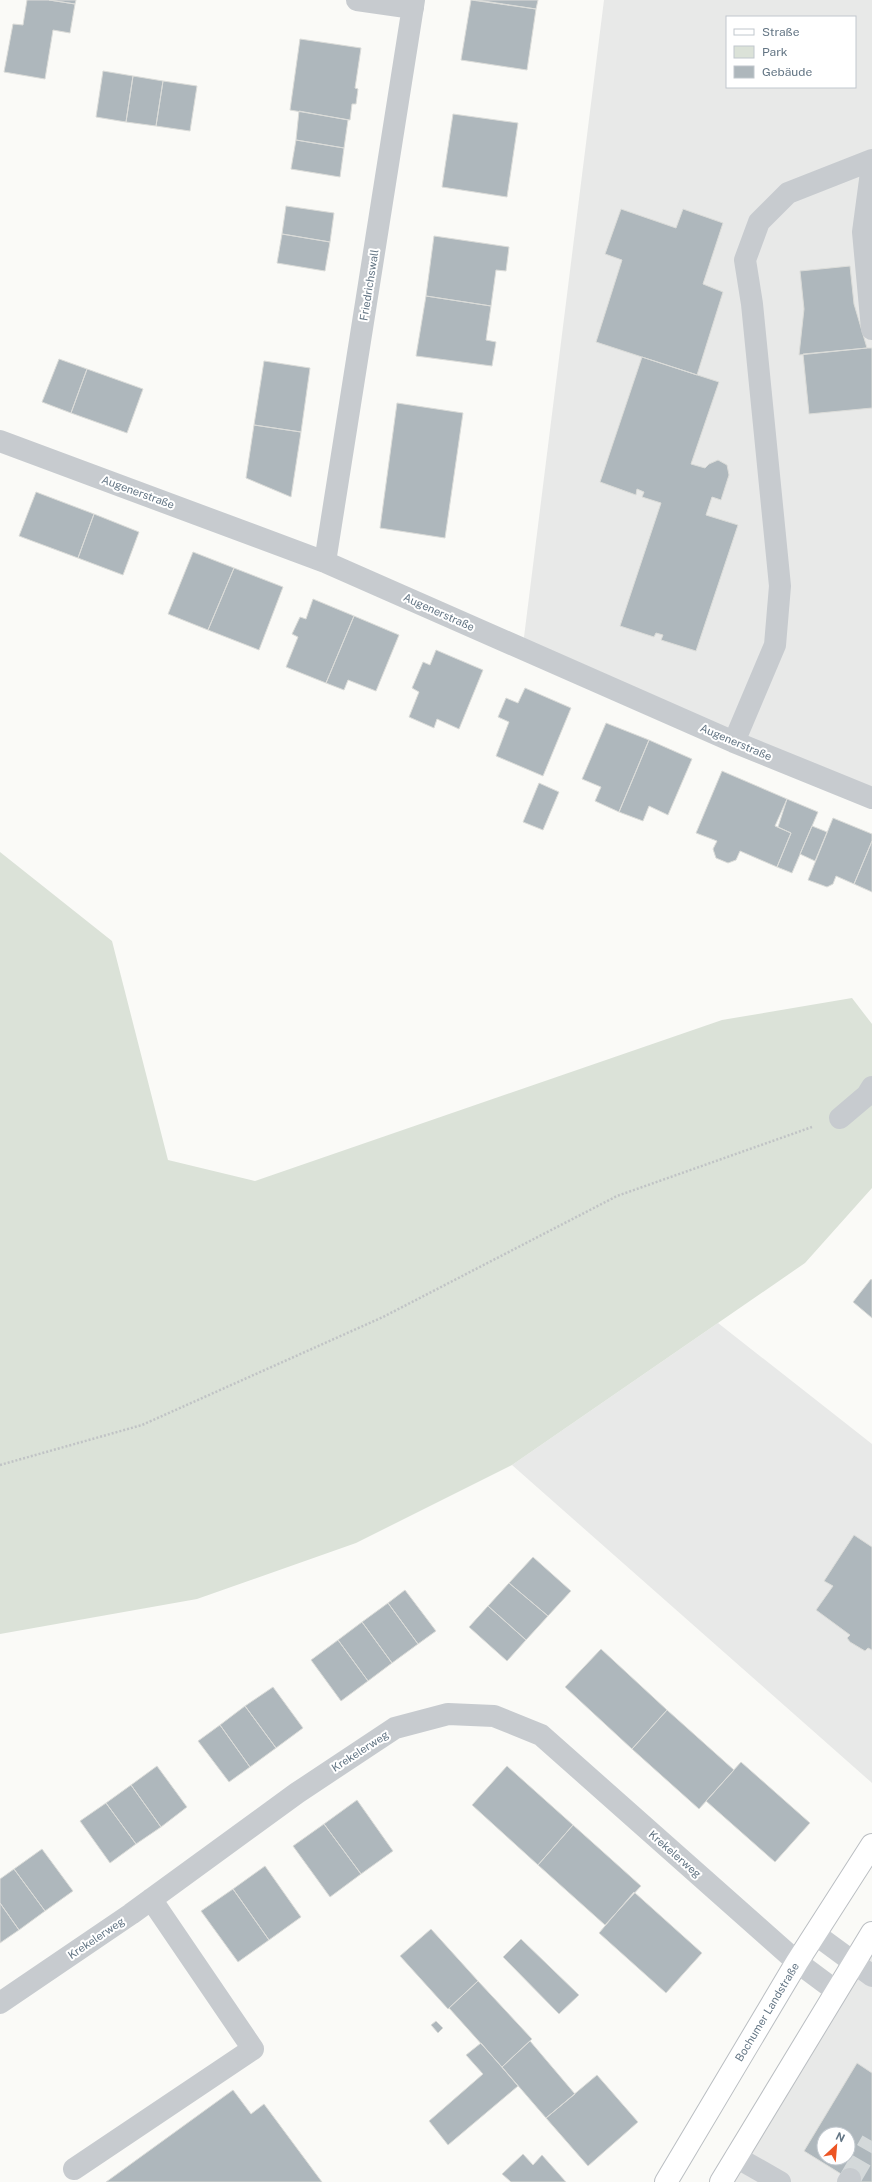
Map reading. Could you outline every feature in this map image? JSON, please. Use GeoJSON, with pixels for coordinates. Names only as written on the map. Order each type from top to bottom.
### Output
{"type":"FeatureCollection","features":[{"type":"Feature","properties":{"kind":"main road","name":"Bochumer Landstraße"},"geometry":{"type":"LineString","coordinates":[[666,2182],[797,1962],[872,1845]]}},
{"type":"Feature","properties":{"kind":"main road"},"geometry":{"type":"LineString","coordinates":[[721,2182],[853,1962],[872,1933]]}},
{"type":"Feature","properties":{"kind":"street","name":"Friedrichswall"},"geometry":{"type":"LineString","coordinates":[[325,562],[413,4],[357,0]]}},
{"type":"Feature","properties":{"kind":"street"},"geometry":{"type":"LineString","coordinates":[[734,742],[775,645],[780,586],[752,304],[745,260],[758,222],[788,194],[872,160]]}},
{"type":"Feature","properties":{"kind":"street"},"geometry":{"type":"LineString","coordinates":[[872,165],[863,232],[872,330]]}},
{"type":"Feature","properties":{"kind":"street","name":"Augenerstraße"},"geometry":{"type":"LineString","coordinates":[[0,441],[325,562],[734,742],[872,798]]}},
{"type":"Feature","properties":{"kind":"street"},"geometry":{"type":"LineString","coordinates":[[840,1118],[867,1095],[872,1087]]}},
{"type":"Feature","properties":{"kind":"street","name":"Krekelerweg"},"geometry":{"type":"LineString","coordinates":[[0,2003],[151,1899],[297,1793],[395,1728],[448,1714],[494,1716],[541,1735],[797,1962],[836,1991]]}},
{"type":"Feature","properties":{"kind":"street"},"geometry":{"type":"LineString","coordinates":[[74,2170],[253,2049],[151,1899]]}},
{"type":"Feature","properties":{"kind":"street"},"geometry":{"type":"LineString","coordinates":[[815,1934],[872,1976]]}},
{"type":"Feature","properties":{"kind":"street"},"geometry":{"type":"LineString","coordinates":[[736,2157],[780,2182]]}},
{"type":"Feature","properties":{"kind":"path"},"geometry":{"type":"LineString","coordinates":[[0,1465],[142,1425],[383,1317],[617,1196],[840,1118]]}},
{"type":"Feature","properties":{"kind":"shaded area"},"geometry":{"type":"Polygon","coordinates":[[[604,0],[872,0],[872,796],[523,645],[604,0]]]}},
{"type":"Feature","properties":{"kind":"shaded area"},"geometry":{"type":"Polygon","coordinates":[[[718,1323],[872,1444],[872,1783],[512,1465],[718,1323]]]}},
{"type":"Feature","properties":{"kind":"shaded area"},"geometry":{"type":"Polygon","coordinates":[[[872,1935],[872,2182],[723,2182],[872,1935]]]}},
{"type":"Feature","properties":{"kind":"green space"},"geometry":{"type":"Polygon","coordinates":[[[0,852],[112,941],[168,1160],[255,1181],[722,1020],[852,998],[872,1024],[872,1188],[805,1263],[512,1465],[356,1543],[197,1599],[0,1634],[0,852]]]}},
{"type":"Feature","properties":{"kind":"building"},"geometry":{"type":"Polygon","coordinates":[[[27,0],[49,0],[75,4],[70,33],[53,30],[45,79],[4,72],[13,24],[23,25],[27,0]]]}},
{"type":"Feature","properties":{"kind":"building"},"geometry":{"type":"Polygon","coordinates":[[[49,0],[76,0],[75,4],[49,0]]]}},
{"type":"Feature","properties":{"kind":"building"},"geometry":{"type":"Polygon","coordinates":[[[471,0],[536,9],[527,70],[461,60],[471,0]]]}},
{"type":"Feature","properties":{"kind":"building"},"geometry":{"type":"Polygon","coordinates":[[[477,0],[538,0],[536,9],[477,0]]]}},
{"type":"Feature","properties":{"kind":"building"},"geometry":{"type":"Polygon","coordinates":[[[300,39],[361,48],[355,88],[358,89],[356,104],[352,104],[350,120],[290,110],[300,39]]]}},
{"type":"Feature","properties":{"kind":"building"},"geometry":{"type":"Polygon","coordinates":[[[103,71],[133,76],[126,122],[96,117],[103,71]]]}},
{"type":"Feature","properties":{"kind":"building"},"geometry":{"type":"Polygon","coordinates":[[[133,76],[163,81],[156,126],[126,122],[133,76]]]}},
{"type":"Feature","properties":{"kind":"building"},"geometry":{"type":"Polygon","coordinates":[[[163,81],[197,86],[190,131],[156,126],[163,81]]]}},
{"type":"Feature","properties":{"kind":"building"},"geometry":{"type":"Polygon","coordinates":[[[299,111],[348,120],[344,148],[296,140],[299,111]]]}},
{"type":"Feature","properties":{"kind":"building"},"geometry":{"type":"Polygon","coordinates":[[[453,114],[518,123],[507,197],[442,187],[453,114]]]}},
{"type":"Feature","properties":{"kind":"building"},"geometry":{"type":"Polygon","coordinates":[[[296,140],[344,148],[340,177],[291,169],[296,140]]]}},
{"type":"Feature","properties":{"kind":"building"},"geometry":{"type":"Polygon","coordinates":[[[286,206],[334,213],[330,242],[282,234],[286,206]]]}},
{"type":"Feature","properties":{"kind":"building"},"geometry":{"type":"Polygon","coordinates":[[[621,209],[676,228],[683,209],[723,223],[703,284],[723,292],[697,375],[596,342],[622,260],[605,254],[621,209]]]}},
{"type":"Feature","properties":{"kind":"building"},"geometry":{"type":"Polygon","coordinates":[[[282,234],[330,242],[325,271],[277,263],[282,234]]]}},
{"type":"Feature","properties":{"kind":"building"},"geometry":{"type":"Polygon","coordinates":[[[434,236],[509,247],[506,271],[496,270],[491,306],[426,296],[434,236]]]}},
{"type":"Feature","properties":{"kind":"building"},"geometry":{"type":"Polygon","coordinates":[[[850,266],[854,304],[867,348],[799,355],[804,309],[800,271],[850,266]]]}},
{"type":"Feature","properties":{"kind":"building"},"geometry":{"type":"Polygon","coordinates":[[[426,296],[491,306],[486,340],[496,342],[492,366],[416,356],[426,296]]]}},
{"type":"Feature","properties":{"kind":"building"},"geometry":{"type":"Polygon","coordinates":[[[872,348],[872,408],[809,414],[803,354],[872,348]]]}},
{"type":"Feature","properties":{"kind":"building"},"geometry":{"type":"Polygon","coordinates":[[[642,357],[719,382],[691,464],[705,468],[709,464],[718,460],[727,465],[729,475],[721,500],[712,497],[706,515],[738,525],[696,651],[661,640],[663,635],[656,633],[654,637],[620,626],[661,503],[642,497],[644,492],[637,489],[636,495],[600,482],[642,357]]]}},
{"type":"Feature","properties":{"kind":"building"},"geometry":{"type":"Polygon","coordinates":[[[59,359],[87,369],[71,413],[42,402],[59,359]]]}},
{"type":"Feature","properties":{"kind":"building"},"geometry":{"type":"Polygon","coordinates":[[[264,361],[310,368],[301,432],[254,425],[264,361]]]}},
{"type":"Feature","properties":{"kind":"building"},"geometry":{"type":"Polygon","coordinates":[[[87,369],[143,389],[127,433],[71,413],[87,369]]]}},
{"type":"Feature","properties":{"kind":"building"},"geometry":{"type":"Polygon","coordinates":[[[397,403],[463,413],[445,538],[380,528],[397,403]]]}},
{"type":"Feature","properties":{"kind":"building"},"geometry":{"type":"Polygon","coordinates":[[[254,425],[301,432],[291,497],[246,478],[254,425]]]}},
{"type":"Feature","properties":{"kind":"building"},"geometry":{"type":"Polygon","coordinates":[[[36,492],[94,514],[78,558],[19,536],[36,492]]]}},
{"type":"Feature","properties":{"kind":"building"},"geometry":{"type":"Polygon","coordinates":[[[94,514],[139,532],[123,575],[78,558],[94,514]]]}},
{"type":"Feature","properties":{"kind":"building"},"geometry":{"type":"Polygon","coordinates":[[[193,552],[234,568],[208,630],[168,614],[193,552]]]}},
{"type":"Feature","properties":{"kind":"building"},"geometry":{"type":"Polygon","coordinates":[[[234,568],[283,587],[259,650],[208,630],[234,568]]]}},
{"type":"Feature","properties":{"kind":"building"},"geometry":{"type":"Polygon","coordinates":[[[313,599],[354,616],[326,683],[286,667],[298,637],[292,634],[300,617],[306,619],[313,599]]]}},
{"type":"Feature","properties":{"kind":"building"},"geometry":{"type":"Polygon","coordinates":[[[354,616],[399,635],[376,691],[348,680],[344,690],[326,683],[354,616]]]}},
{"type":"Feature","properties":{"kind":"building"},"geometry":{"type":"Polygon","coordinates":[[[436,650],[483,670],[459,729],[437,719],[434,728],[409,717],[419,692],[412,688],[423,662],[430,665],[436,650]]]}},
{"type":"Feature","properties":{"kind":"building"},"geometry":{"type":"Polygon","coordinates":[[[525,688],[571,708],[543,776],[496,756],[509,722],[498,717],[506,698],[518,703],[525,688]]]}},
{"type":"Feature","properties":{"kind":"building"},"geometry":{"type":"Polygon","coordinates":[[[606,723],[649,740],[619,812],[595,801],[601,787],[582,779],[606,723]]]}},
{"type":"Feature","properties":{"kind":"building"},"geometry":{"type":"Polygon","coordinates":[[[649,740],[692,759],[668,815],[649,806],[643,821],[619,812],[649,740]]]}},
{"type":"Feature","properties":{"kind":"building"},"geometry":{"type":"Polygon","coordinates":[[[722,771],[787,799],[775,826],[791,833],[777,867],[740,851],[736,860],[728,863],[716,858],[713,849],[717,841],[696,833],[722,771]]]}},
{"type":"Feature","properties":{"kind":"building"},"geometry":{"type":"Polygon","coordinates":[[[539,783],[559,792],[543,830],[523,822],[539,783]]]}},
{"type":"Feature","properties":{"kind":"building"},"geometry":{"type":"Polygon","coordinates":[[[787,799],[818,812],[792,873],[777,867],[791,833],[778,827],[787,799]]]}},
{"type":"Feature","properties":{"kind":"building"},"geometry":{"type":"Polygon","coordinates":[[[833,818],[872,834],[872,841],[854,884],[836,876],[833,884],[827,887],[808,880],[833,818]]]}},
{"type":"Feature","properties":{"kind":"building"},"geometry":{"type":"Polygon","coordinates":[[[812,826],[827,832],[815,861],[800,854],[812,826]]]}},
{"type":"Feature","properties":{"kind":"building"},"geometry":{"type":"Polygon","coordinates":[[[872,841],[872,892],[854,884],[872,841]]]}},
{"type":"Feature","properties":{"kind":"building"},"geometry":{"type":"Polygon","coordinates":[[[871,1279],[872,1280],[872,1318],[853,1302],[871,1279]]]}},
{"type":"Feature","properties":{"kind":"building"},"geometry":{"type":"Polygon","coordinates":[[[854,1535],[872,1547],[872,1650],[868,1648],[865,1651],[850,1642],[847,1638],[850,1635],[816,1610],[833,1586],[824,1581],[854,1535]]]}},
{"type":"Feature","properties":{"kind":"building"},"geometry":{"type":"Polygon","coordinates":[[[533,1557],[571,1591],[548,1616],[509,1583],[533,1557]]]}},
{"type":"Feature","properties":{"kind":"building"},"geometry":{"type":"Polygon","coordinates":[[[509,1583],[548,1616],[526,1640],[488,1606],[509,1583]]]}},
{"type":"Feature","properties":{"kind":"building"},"geometry":{"type":"Polygon","coordinates":[[[405,1590],[436,1631],[418,1644],[388,1603],[405,1590]]]}},
{"type":"Feature","properties":{"kind":"building"},"geometry":{"type":"Polygon","coordinates":[[[388,1603],[418,1644],[392,1663],[362,1622],[388,1603]]]}},
{"type":"Feature","properties":{"kind":"building"},"geometry":{"type":"Polygon","coordinates":[[[488,1606],[526,1640],[507,1661],[469,1627],[488,1606]]]}},
{"type":"Feature","properties":{"kind":"building"},"geometry":{"type":"Polygon","coordinates":[[[362,1622],[392,1663],[368,1681],[338,1640],[362,1622]]]}},
{"type":"Feature","properties":{"kind":"building"},"geometry":{"type":"Polygon","coordinates":[[[338,1640],[368,1681],[341,1701],[311,1660],[338,1640]]]}},
{"type":"Feature","properties":{"kind":"building"},"geometry":{"type":"Polygon","coordinates":[[[601,1649],[667,1710],[632,1749],[565,1687],[601,1649]]]}},
{"type":"Feature","properties":{"kind":"building"},"geometry":{"type":"Polygon","coordinates":[[[273,1687],[303,1728],[276,1748],[245,1706],[273,1687]]]}},
{"type":"Feature","properties":{"kind":"building"},"geometry":{"type":"Polygon","coordinates":[[[245,1706],[276,1748],[250,1767],[220,1725],[245,1706]]]}},
{"type":"Feature","properties":{"kind":"building"},"geometry":{"type":"Polygon","coordinates":[[[667,1710],[734,1770],[699,1809],[632,1749],[667,1710]]]}},
{"type":"Feature","properties":{"kind":"building"},"geometry":{"type":"Polygon","coordinates":[[[220,1725],[250,1767],[229,1782],[198,1741],[220,1725]]]}},
{"type":"Feature","properties":{"kind":"building"},"geometry":{"type":"Polygon","coordinates":[[[741,1762],[810,1823],[775,1862],[706,1801],[741,1762]]]}},
{"type":"Feature","properties":{"kind":"building"},"geometry":{"type":"Polygon","coordinates":[[[157,1766],[187,1807],[161,1827],[131,1785],[157,1766]]]}},
{"type":"Feature","properties":{"kind":"building"},"geometry":{"type":"Polygon","coordinates":[[[507,1766],[573,1825],[538,1865],[472,1805],[507,1766]]]}},
{"type":"Feature","properties":{"kind":"building"},"geometry":{"type":"Polygon","coordinates":[[[131,1785],[161,1827],[136,1844],[106,1803],[131,1785]]]}},
{"type":"Feature","properties":{"kind":"building"},"geometry":{"type":"Polygon","coordinates":[[[357,1800],[393,1851],[361,1874],[324,1824],[357,1800]]]}},
{"type":"Feature","properties":{"kind":"building"},"geometry":{"type":"Polygon","coordinates":[[[106,1803],[136,1844],[110,1863],[80,1821],[106,1803]]]}},
{"type":"Feature","properties":{"kind":"building"},"geometry":{"type":"Polygon","coordinates":[[[324,1824],[361,1874],[330,1897],[293,1846],[324,1824]]]}},
{"type":"Feature","properties":{"kind":"building"},"geometry":{"type":"Polygon","coordinates":[[[573,1825],[641,1886],[605,1925],[538,1865],[573,1825]]]}},
{"type":"Feature","properties":{"kind":"building"},"geometry":{"type":"Polygon","coordinates":[[[42,1849],[73,1891],[45,1911],[14,1869],[42,1849]]]}},
{"type":"Feature","properties":{"kind":"building"},"geometry":{"type":"Polygon","coordinates":[[[265,1866],[301,1917],[269,1940],[233,1889],[265,1866]]]}},
{"type":"Feature","properties":{"kind":"building"},"geometry":{"type":"Polygon","coordinates":[[[14,1869],[45,1911],[19,1930],[0,1903],[0,1879],[14,1869]]]}},
{"type":"Feature","properties":{"kind":"building"},"geometry":{"type":"Polygon","coordinates":[[[233,1889],[269,1940],[238,1962],[201,1911],[233,1889]]]}},
{"type":"Feature","properties":{"kind":"building"},"geometry":{"type":"Polygon","coordinates":[[[634,1892],[702,1953],[666,1993],[599,1933],[634,1892]]]}},
{"type":"Feature","properties":{"kind":"building"},"geometry":{"type":"Polygon","coordinates":[[[0,1903],[19,1930],[0,1943],[0,1903]]]}},
{"type":"Feature","properties":{"kind":"building"},"geometry":{"type":"Polygon","coordinates":[[[431,1929],[478,1981],[448,2009],[400,1956],[431,1929]]]}},
{"type":"Feature","properties":{"kind":"building"},"geometry":{"type":"Polygon","coordinates":[[[521,1939],[579,1995],[559,2014],[503,1957],[521,1939]]]}},
{"type":"Feature","properties":{"kind":"building"},"geometry":{"type":"Polygon","coordinates":[[[478,1981],[532,2039],[502,2067],[449,2008],[478,1981]]]}},
{"type":"Feature","properties":{"kind":"building"},"geometry":{"type":"Polygon","coordinates":[[[436,2021],[443,2028],[438,2033],[431,2025],[436,2021]]]}},
{"type":"Feature","properties":{"kind":"building"},"geometry":{"type":"Polygon","coordinates":[[[530,2041],[575,2094],[546,2118],[502,2067],[530,2041]]]}},
{"type":"Feature","properties":{"kind":"building"},"geometry":{"type":"Polygon","coordinates":[[[481,2043],[518,2086],[448,2145],[429,2121],[483,2074],[466,2055],[481,2043]]]}},
{"type":"Feature","properties":{"kind":"building"},"geometry":{"type":"Polygon","coordinates":[[[857,2063],[872,2073],[872,2182],[854,2182],[828,2166],[856,2166],[856,2126],[819,2126],[857,2063]]]}},
{"type":"Feature","properties":{"kind":"building"},"geometry":{"type":"Polygon","coordinates":[[[597,2075],[638,2122],[588,2166],[546,2118],[597,2075]]]}},
{"type":"Feature","properties":{"kind":"building"},"geometry":{"type":"Polygon","coordinates":[[[233,2090],[251,2114],[264,2104],[322,2182],[106,2182],[233,2090]]]}},
{"type":"Feature","properties":{"kind":"building"},"geometry":{"type":"Polygon","coordinates":[[[816,2131],[816,2158],[804,2151],[816,2131]]]}},
{"type":"Feature","properties":{"kind":"building"},"geometry":{"type":"Polygon","coordinates":[[[523,2154],[533,2165],[542,2155],[566,2182],[511,2182],[502,2174],[523,2154]]]}},
{"type":"Feature","properties":{"kind":"tunnel"},"geometry":{"type":"LineString","coordinates":[[850,2179],[872,2141]]}}]}
